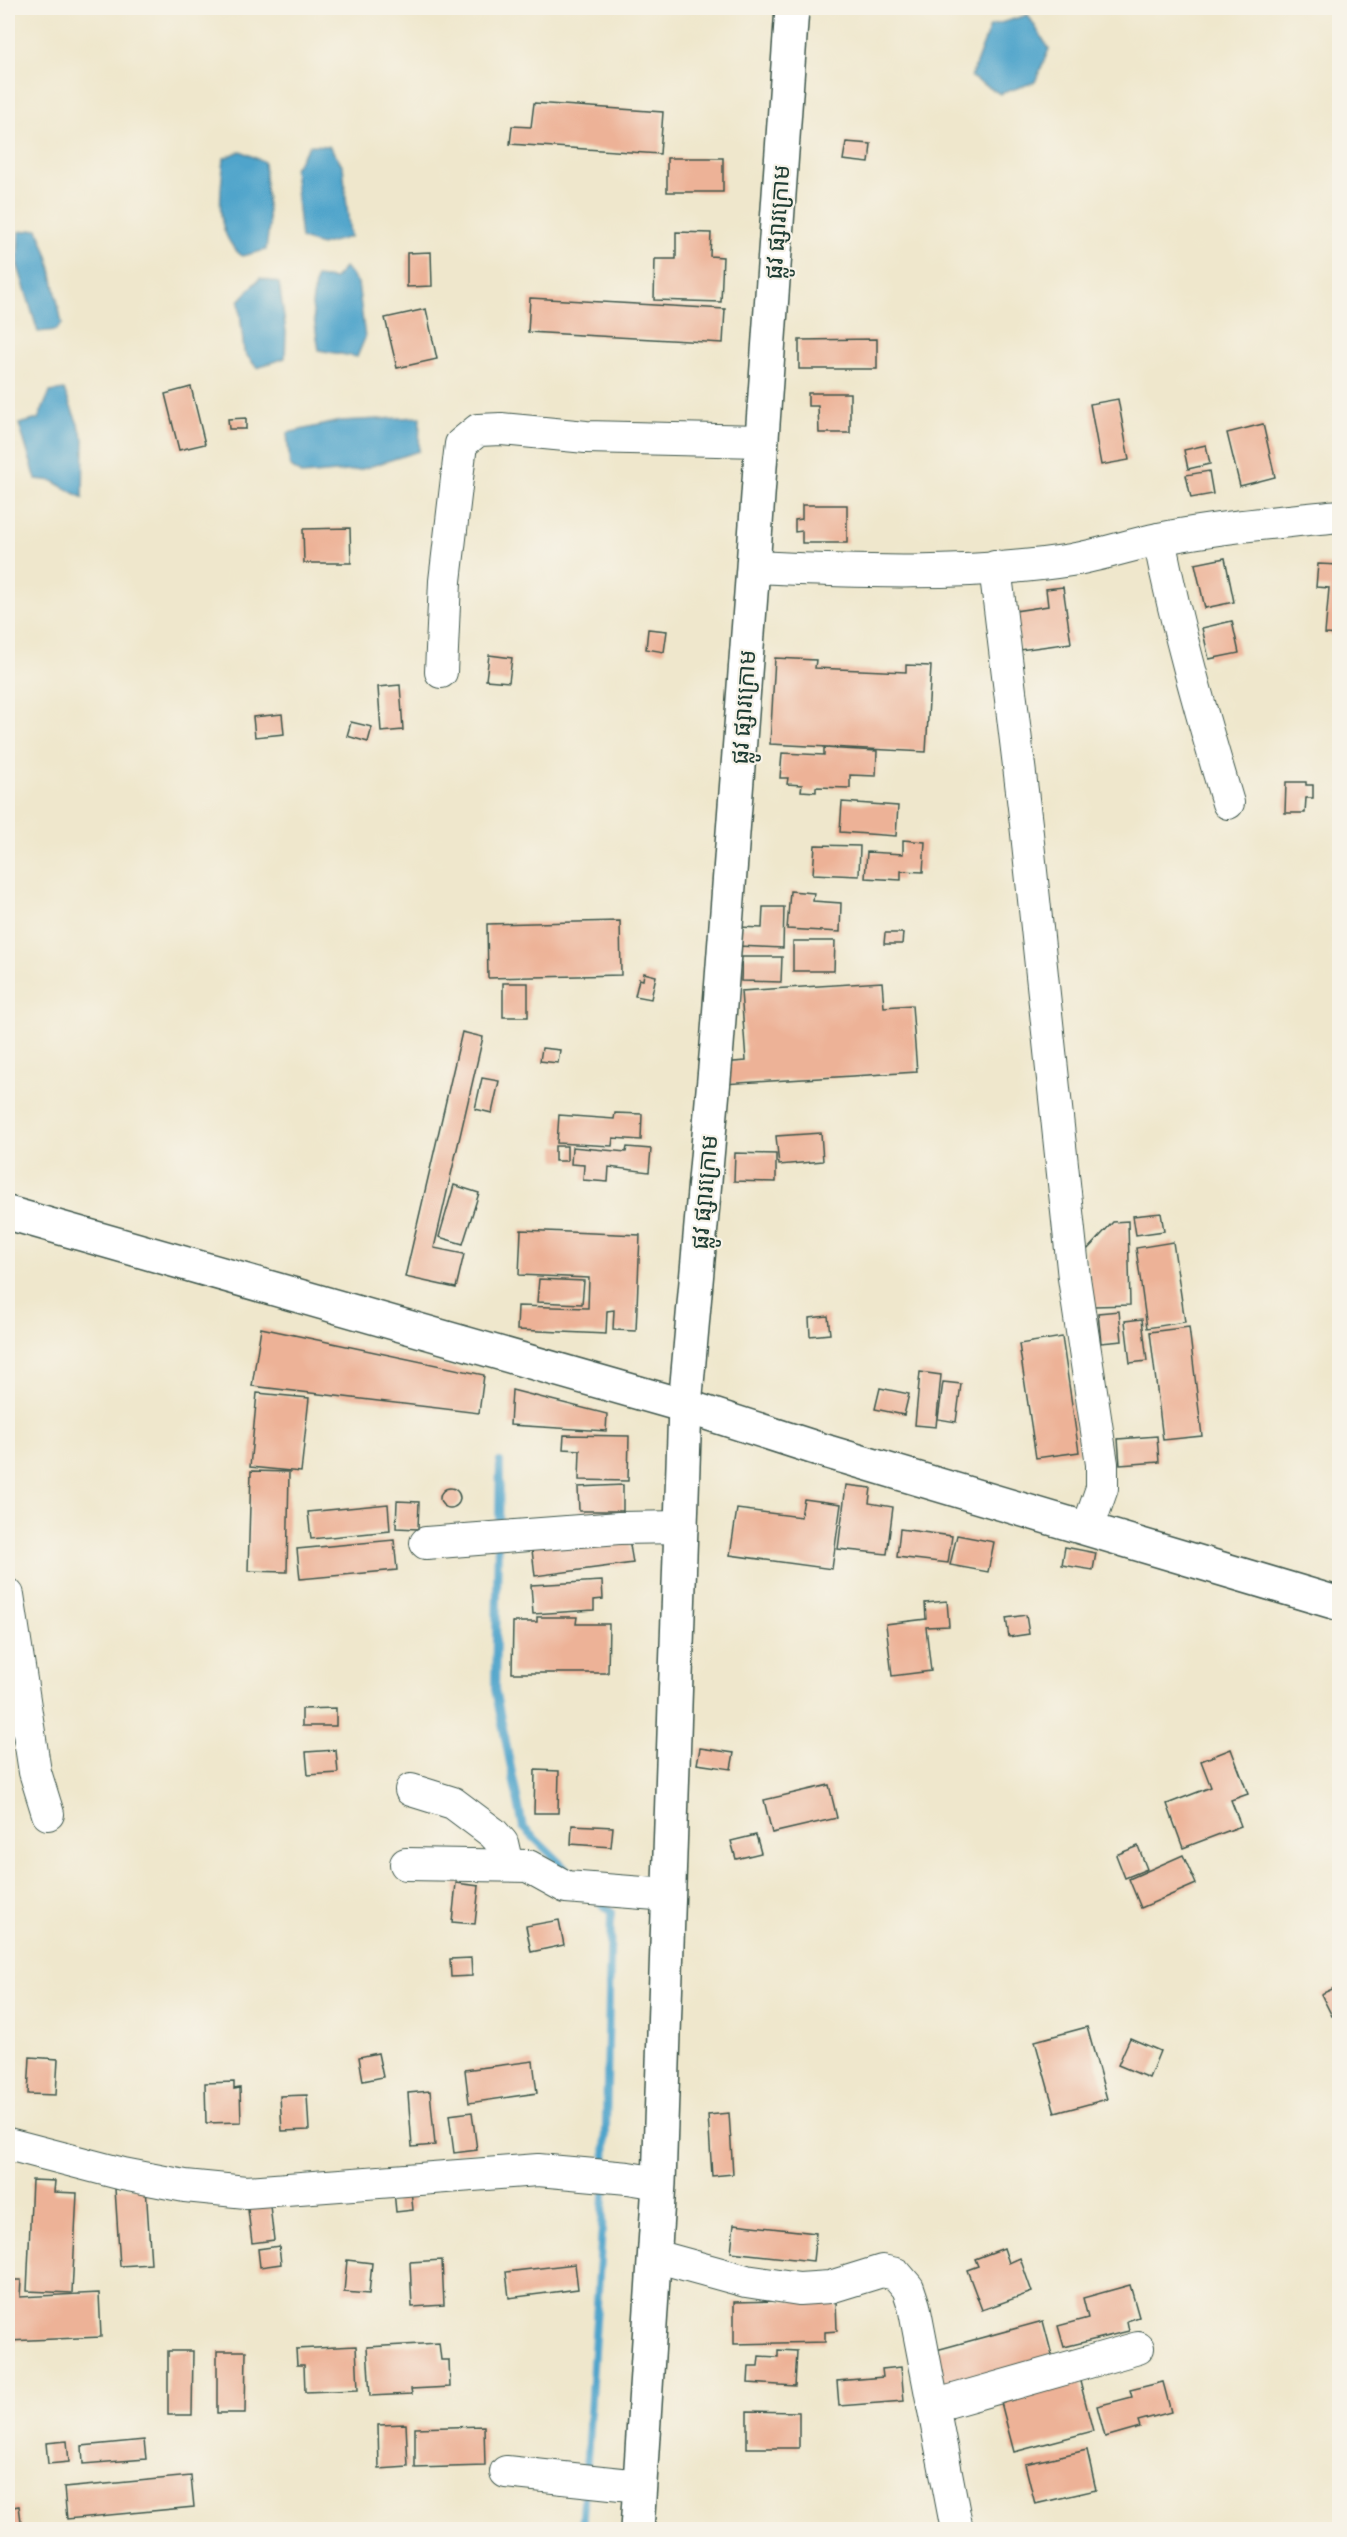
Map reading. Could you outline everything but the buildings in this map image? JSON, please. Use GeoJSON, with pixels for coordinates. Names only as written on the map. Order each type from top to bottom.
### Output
{"type":"FeatureCollection","features":[{"type":"Feature","properties":{"kind":"main road","name":"ផ្លូវ ផ្សារក្រោម"},"geometry":{"type":"LineString","coordinates":[[637,2529],[655,2256],[644,2181],[669,1895],[685,1406],[716,1057],[792,8]]}},
{"type":"Feature","properties":{"kind":"main road"},"geometry":{"type":"LineString","coordinates":[[8,1213],[685,1406],[828,1452],[1340,1604]]}},
{"type":"Feature","properties":{"kind":"street"},"geometry":{"type":"LineString","coordinates":[[441,672],[445,581],[461,444],[478,430],[501,429],[586,437],[761,441]]}},
{"type":"Feature","properties":{"kind":"street"},"geometry":{"type":"LineString","coordinates":[[753,567],[867,573],[995,567],[1071,560],[1159,539],[1243,526],[1340,516]]}},
{"type":"Feature","properties":{"kind":"street"},"geometry":{"type":"LineString","coordinates":[[1159,539],[1172,606],[1189,672],[1228,803]]}},
{"type":"Feature","properties":{"kind":"street"},"geometry":{"type":"LineString","coordinates":[[995,567],[1026,824],[1074,1278],[1102,1464],[1102,1488],[1088,1528]]}},
{"type":"Feature","properties":{"kind":"street"},"geometry":{"type":"LineString","coordinates":[[426,1543],[507,1536],[682,1527]]}},
{"type":"Feature","properties":{"kind":"street"},"geometry":{"type":"LineString","coordinates":[[8,1595],[35,1772],[48,1814]]}},
{"type":"Feature","properties":{"kind":"street"},"geometry":{"type":"LineString","coordinates":[[411,1790],[453,1803],[493,1833],[502,1844],[507,1865]]}},
{"type":"Feature","properties":{"kind":"street"},"geometry":{"type":"LineString","coordinates":[[406,1864],[528,1866],[558,1884],[589,1889],[669,1895]]}},
{"type":"Feature","properties":{"kind":"street"},"geometry":{"type":"LineString","coordinates":[[8,2144],[123,2174],[185,2186],[246,2192],[538,2170],[644,2181]]}},
{"type":"Feature","properties":{"kind":"street"},"geometry":{"type":"LineString","coordinates":[[655,2256],[746,2281],[799,2289],[830,2287],[882,2271],[896,2274],[908,2288],[914,2306],[957,2529]]}},
{"type":"Feature","properties":{"kind":"street"},"geometry":{"type":"LineString","coordinates":[[933,2406],[1138,2348]]}},
{"type":"Feature","properties":{"kind":"street"},"geometry":{"type":"LineString","coordinates":[[506,2472],[640,2486]]}},
{"type":"Feature","properties":{"kind":"water"},"geometry":{"type":"Polygon","coordinates":[[[1028,15],[1049,49],[1035,82],[1000,94],[971,77],[990,26],[1028,15]]]}},
{"type":"Feature","properties":{"kind":"water"},"geometry":{"type":"Polygon","coordinates":[[[310,145],[329,146],[343,166],[350,237],[321,245],[301,239],[294,168],[310,145]]]}},
{"type":"Feature","properties":{"kind":"water"},"geometry":{"type":"Polygon","coordinates":[[[241,151],[264,162],[269,226],[266,250],[242,256],[232,246],[226,235],[222,223],[220,197],[224,158],[241,151]]]}},
{"type":"Feature","properties":{"kind":"water"},"geometry":{"type":"Polygon","coordinates":[[[38,229],[49,259],[62,324],[56,330],[38,332],[18,266],[19,232],[38,229]]]}},
{"type":"Feature","properties":{"kind":"water"},"geometry":{"type":"Polygon","coordinates":[[[345,267],[358,283],[365,338],[357,357],[319,350],[312,305],[316,277],[335,279],[345,267]]]}},
{"type":"Feature","properties":{"kind":"water"},"geometry":{"type":"Polygon","coordinates":[[[260,278],[279,283],[286,332],[285,358],[257,368],[244,352],[239,301],[260,278]]]}},
{"type":"Feature","properties":{"kind":"water"},"geometry":{"type":"Polygon","coordinates":[[[64,390],[84,439],[83,498],[53,481],[36,479],[19,424],[38,419],[50,392],[64,390]]]}},
{"type":"Feature","properties":{"kind":"water"},"geometry":{"type":"Polygon","coordinates":[[[420,417],[419,451],[359,470],[302,475],[290,466],[287,433],[340,421],[420,417]]]}},
{"type":"Feature","properties":{"kind":"waterway"},"geometry":{"type":"LineString","coordinates":[[499,1531],[500,1462]]}},
{"type":"Feature","properties":{"kind":"waterway"},"geometry":{"type":"LineString","coordinates":[[498,1544],[495,1689],[523,1827],[573,1876]]}},
{"type":"Feature","properties":{"kind":"waterway"},"geometry":{"type":"LineString","coordinates":[[597,1899],[611,1912],[605,2169]]}},
{"type":"Feature","properties":{"kind":"waterway"},"geometry":{"type":"LineString","coordinates":[[586,2474],[605,2182]]}},
{"type":"Feature","properties":{"kind":"waterway"},"geometry":{"type":"LineString","coordinates":[[582,2530],[585,2487]]}}]}
